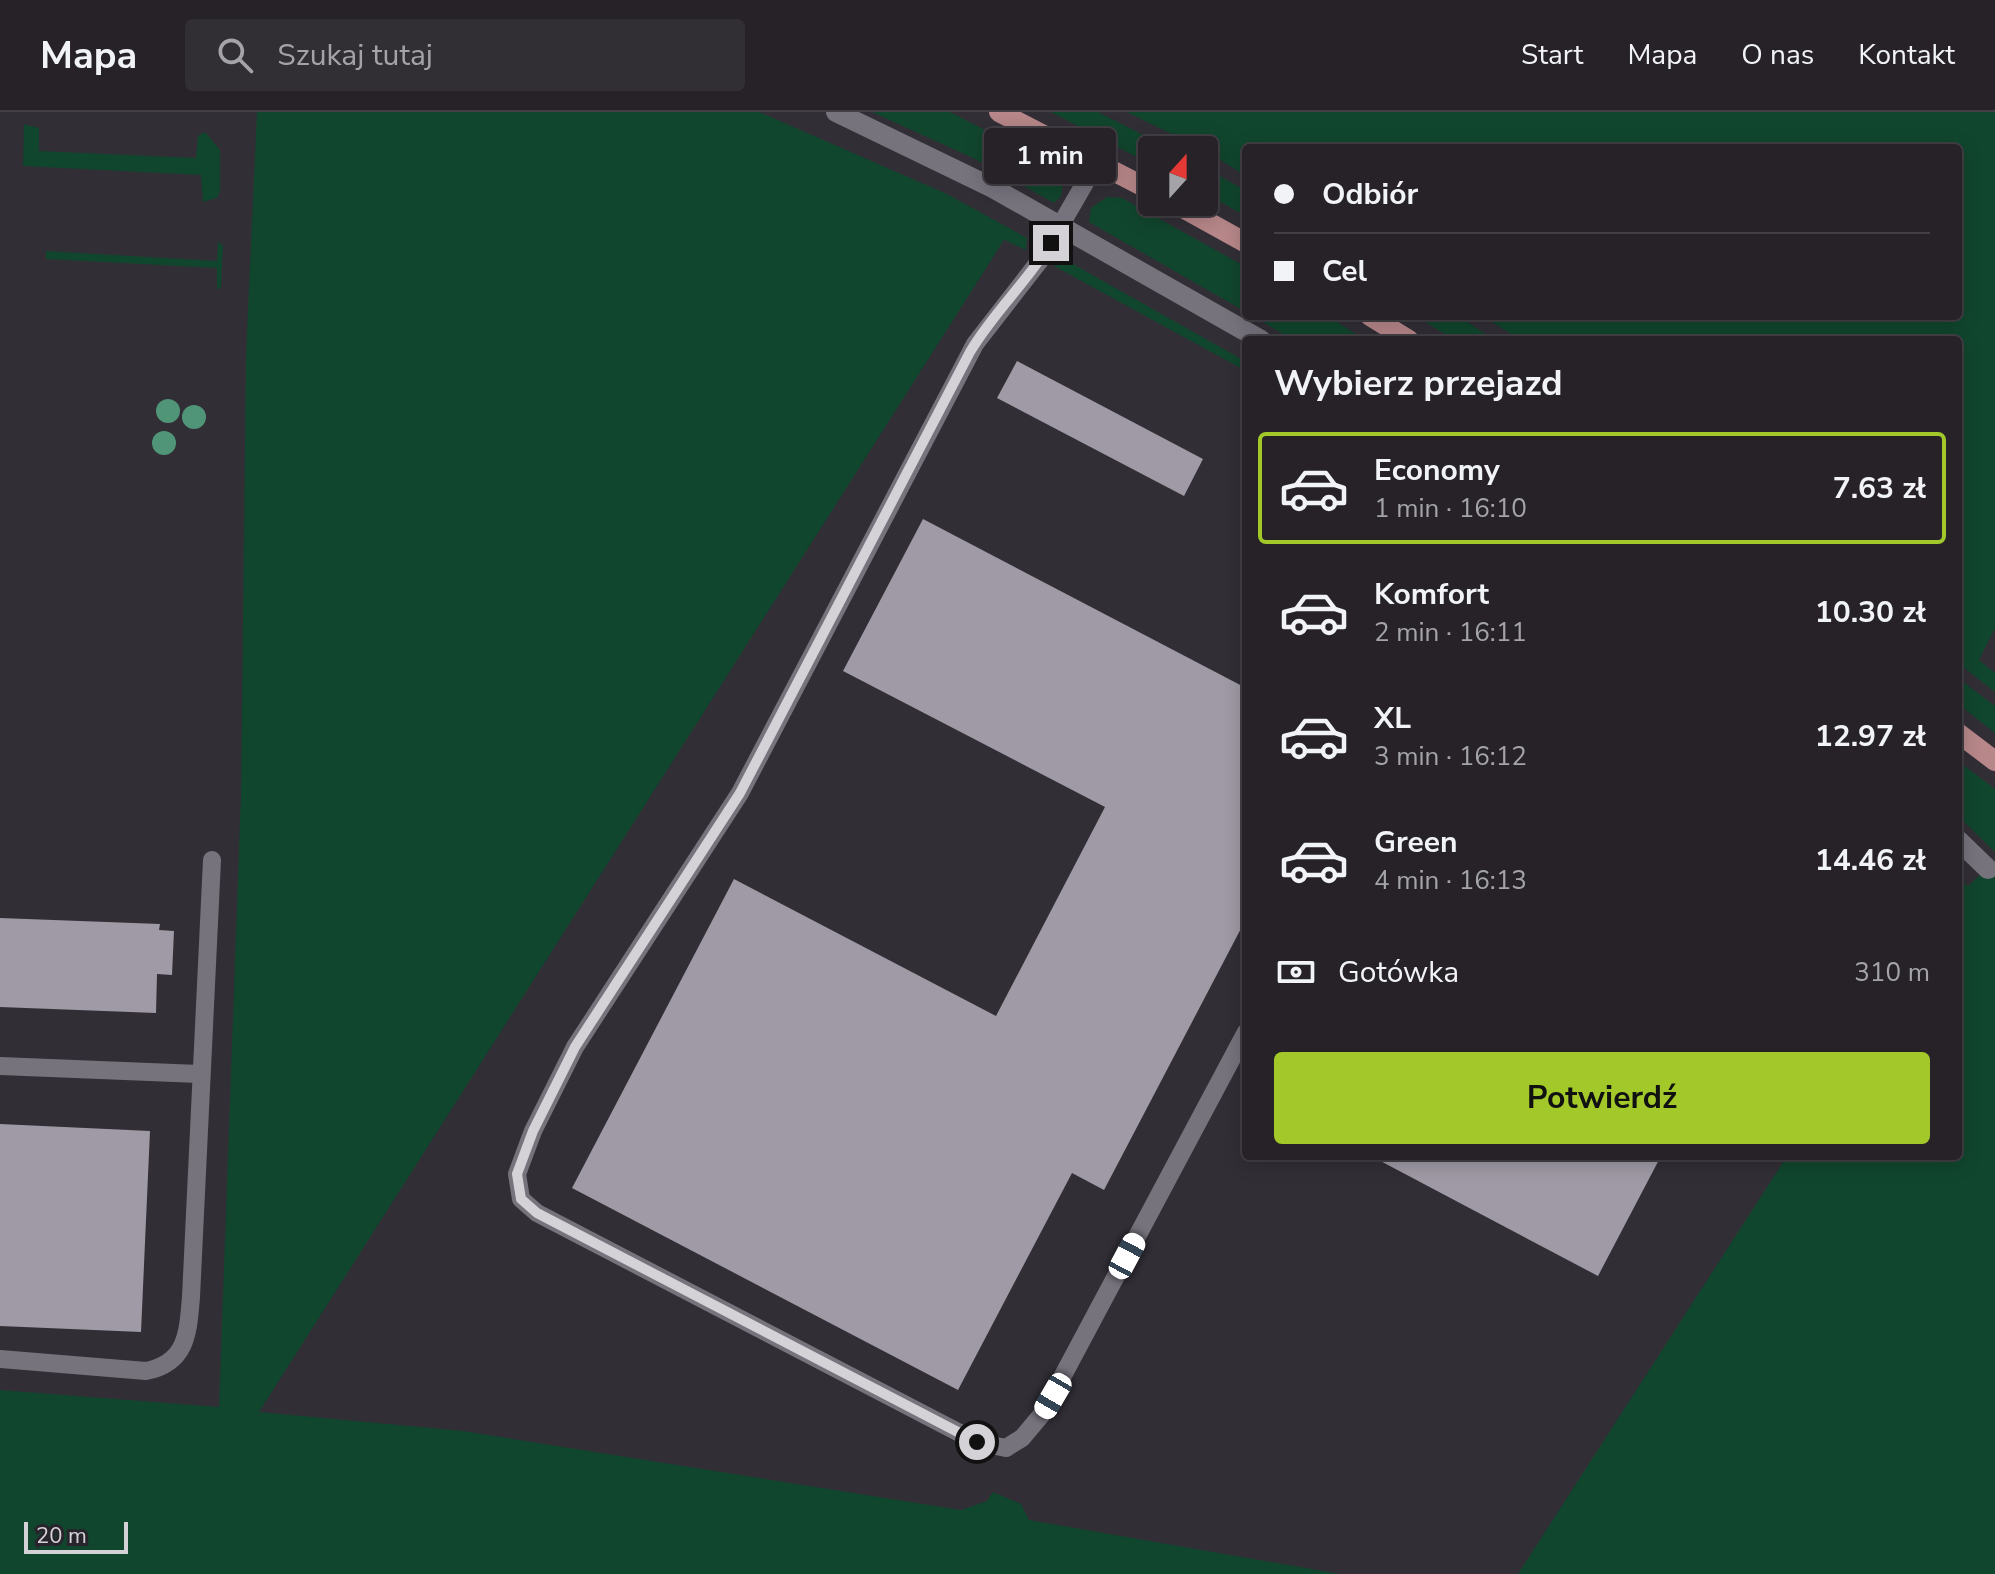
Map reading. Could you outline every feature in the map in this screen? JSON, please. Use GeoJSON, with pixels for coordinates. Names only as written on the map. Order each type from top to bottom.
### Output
{"type":"FeatureCollection","features":[{"type":"Feature","properties":{"kind":"main road"},"geometry":{"type":"LineString","coordinates":[[999,112],[1138,184]]}},
{"type":"Feature","properties":{"kind":"main road"},"geometry":{"type":"LineString","coordinates":[[1197,216],[1242,241]]}},
{"type":"Feature","properties":{"kind":"main road"},"geometry":{"type":"LineString","coordinates":[[1376,320],[1402,336]]}},
{"type":"Feature","properties":{"kind":"main road"},"geometry":{"type":"LineString","coordinates":[[1962,736],[1995,761]]}},
{"type":"Feature","properties":{"kind":"street"},"geometry":{"type":"LineString","coordinates":[[836,112],[950,165],[1254,336]]}},
{"type":"Feature","properties":{"kind":"street"},"geometry":{"type":"LineString","coordinates":[[1962,844],[1988,869]]}},
{"type":"Feature","properties":{"kind":"lane"},"geometry":{"type":"LineString","coordinates":[[1097,162],[1025,283],[975,344],[740,793],[575,1047],[522,1156],[518,1187],[525,1206],[537,1213],[977,1442],[1006,1448],[1022,1438],[1043,1413],[1242,1040]]}},
{"type":"Feature","properties":{"kind":"lane"},"geometry":{"type":"LineString","coordinates":[[0,1359],[146,1371],[164,1367],[175,1358],[184,1343],[191,1297],[199,1074],[212,860]]}},
{"type":"Feature","properties":{"kind":"lane"},"geometry":{"type":"LineString","coordinates":[[0,1066],[199,1074]]}},
{"type":"Feature","properties":{"kind":"green space"},"geometry":{"type":"Polygon","coordinates":[[[257,112],[759,112],[947,194],[1027,238],[1026,250],[1004,240],[259,1412],[463,1431],[961,1510],[987,1501],[993,1492],[1021,1504],[1029,1520],[1340,1574],[0,1574],[0,1390],[219,1407],[241,794],[246,355],[257,112]]]}},
{"type":"Feature","properties":{"kind":"green space"},"geometry":{"type":"Polygon","coordinates":[[[872,112],[950,112],[1053,165],[1063,182],[1061,196],[1054,203],[975,159],[872,112]]]}},
{"type":"Feature","properties":{"kind":"green space"},"geometry":{"type":"Polygon","coordinates":[[[1051,112],[1098,112],[1145,136],[1138,136],[1138,158],[1051,112]]]}},
{"type":"Feature","properties":{"kind":"green space"},"geometry":{"type":"Polygon","coordinates":[[[1127,112],[1995,112],[1995,628],[1979,660],[1995,673],[1995,692],[1962,666],[1962,336],[1514,336],[1489,320],[1962,320],[1962,144],[1242,144],[1242,174],[1218,159],[1218,136],[1176,136],[1127,112]]]}},
{"type":"Feature","properties":{"kind":"green space"},"geometry":{"type":"Polygon","coordinates":[[[24,124],[39,128],[39,151],[196,158],[198,136],[205,132],[220,150],[220,191],[217,198],[203,202],[201,175],[23,166],[24,124]]]}},
{"type":"Feature","properties":{"kind":"green space"},"geometry":{"type":"Polygon","coordinates":[[[1218,175],[1242,189],[1242,214],[1218,201],[1218,175]]]}},
{"type":"Feature","properties":{"kind":"green space"},"geometry":{"type":"Polygon","coordinates":[[[1107,197],[1122,198],[1138,207],[1138,216],[1154,216],[1242,265],[1242,310],[1089,222],[1091,208],[1107,197]]]}},
{"type":"Feature","properties":{"kind":"green space"},"geometry":{"type":"Polygon","coordinates":[[[218,241],[223,246],[221,287],[217,290],[217,268],[46,259],[46,251],[217,261],[218,241]]]}},
{"type":"Feature","properties":{"kind":"green space"},"geometry":{"type":"Polygon","coordinates":[[[1064,259],[1242,360],[1242,369],[1054,266],[1064,259]]]}},
{"type":"Feature","properties":{"kind":"green space"},"geometry":{"type":"Polygon","coordinates":[[[1260,320],[1334,320],[1360,336],[1286,336],[1260,320]]]}},
{"type":"Feature","properties":{"kind":"green space"},"geometry":{"type":"Polygon","coordinates":[[[1422,320],[1464,320],[1489,336],[1448,336],[1422,320]]]}},
{"type":"Feature","properties":{"kind":"green space"},"geometry":{"type":"Polygon","coordinates":[[[1962,681],[1995,706],[1995,733],[1962,707],[1962,681]]]}},
{"type":"Feature","properties":{"kind":"green space"},"geometry":{"type":"Polygon","coordinates":[[[1962,764],[1995,789],[1995,852],[1962,820],[1962,764]]]}},
{"type":"Feature","properties":{"kind":"green space"},"geometry":{"type":"Polygon","coordinates":[[[1995,861],[1995,1574],[1518,1574],[1784,1160],[1962,1160],[1962,882],[1968,886],[1995,861]]]}},
{"type":"Feature","properties":{"kind":"building"},"geometry":{"type":"Polygon","coordinates":[[[1017,361],[1203,459],[1184,496],[997,398],[1017,361]]]}},
{"type":"Feature","properties":{"kind":"building"},"geometry":{"type":"Polygon","coordinates":[[[923,519],[1242,686],[1242,927],[1104,1190],[1072,1173],[958,1390],[572,1188],[734,879],[996,1016],[1105,807],[843,671],[923,519]]]}},
{"type":"Feature","properties":{"kind":"building"},"geometry":{"type":"Polygon","coordinates":[[[0,918],[160,924],[159,930],[174,931],[172,975],[157,974],[156,1013],[0,1007],[0,918]]]}},
{"type":"Feature","properties":{"kind":"building"},"geometry":{"type":"Polygon","coordinates":[[[0,1124],[150,1131],[141,1332],[0,1326],[0,1124]]]}},
{"type":"Feature","properties":{"kind":"building"},"geometry":{"type":"Polygon","coordinates":[[[1379,1160],[1659,1160],[1598,1276],[1379,1160]]]}},
{"type":"Feature","properties":{"kind":"route"},"geometry":{"type":"LineString","coordinates":[[977,1442],[537,1213],[525,1206],[521,1199],[517,1174],[533,1131],[575,1047],[740,793],[970,352],[988,324],[1025,283],[1051,243]]}}]}
